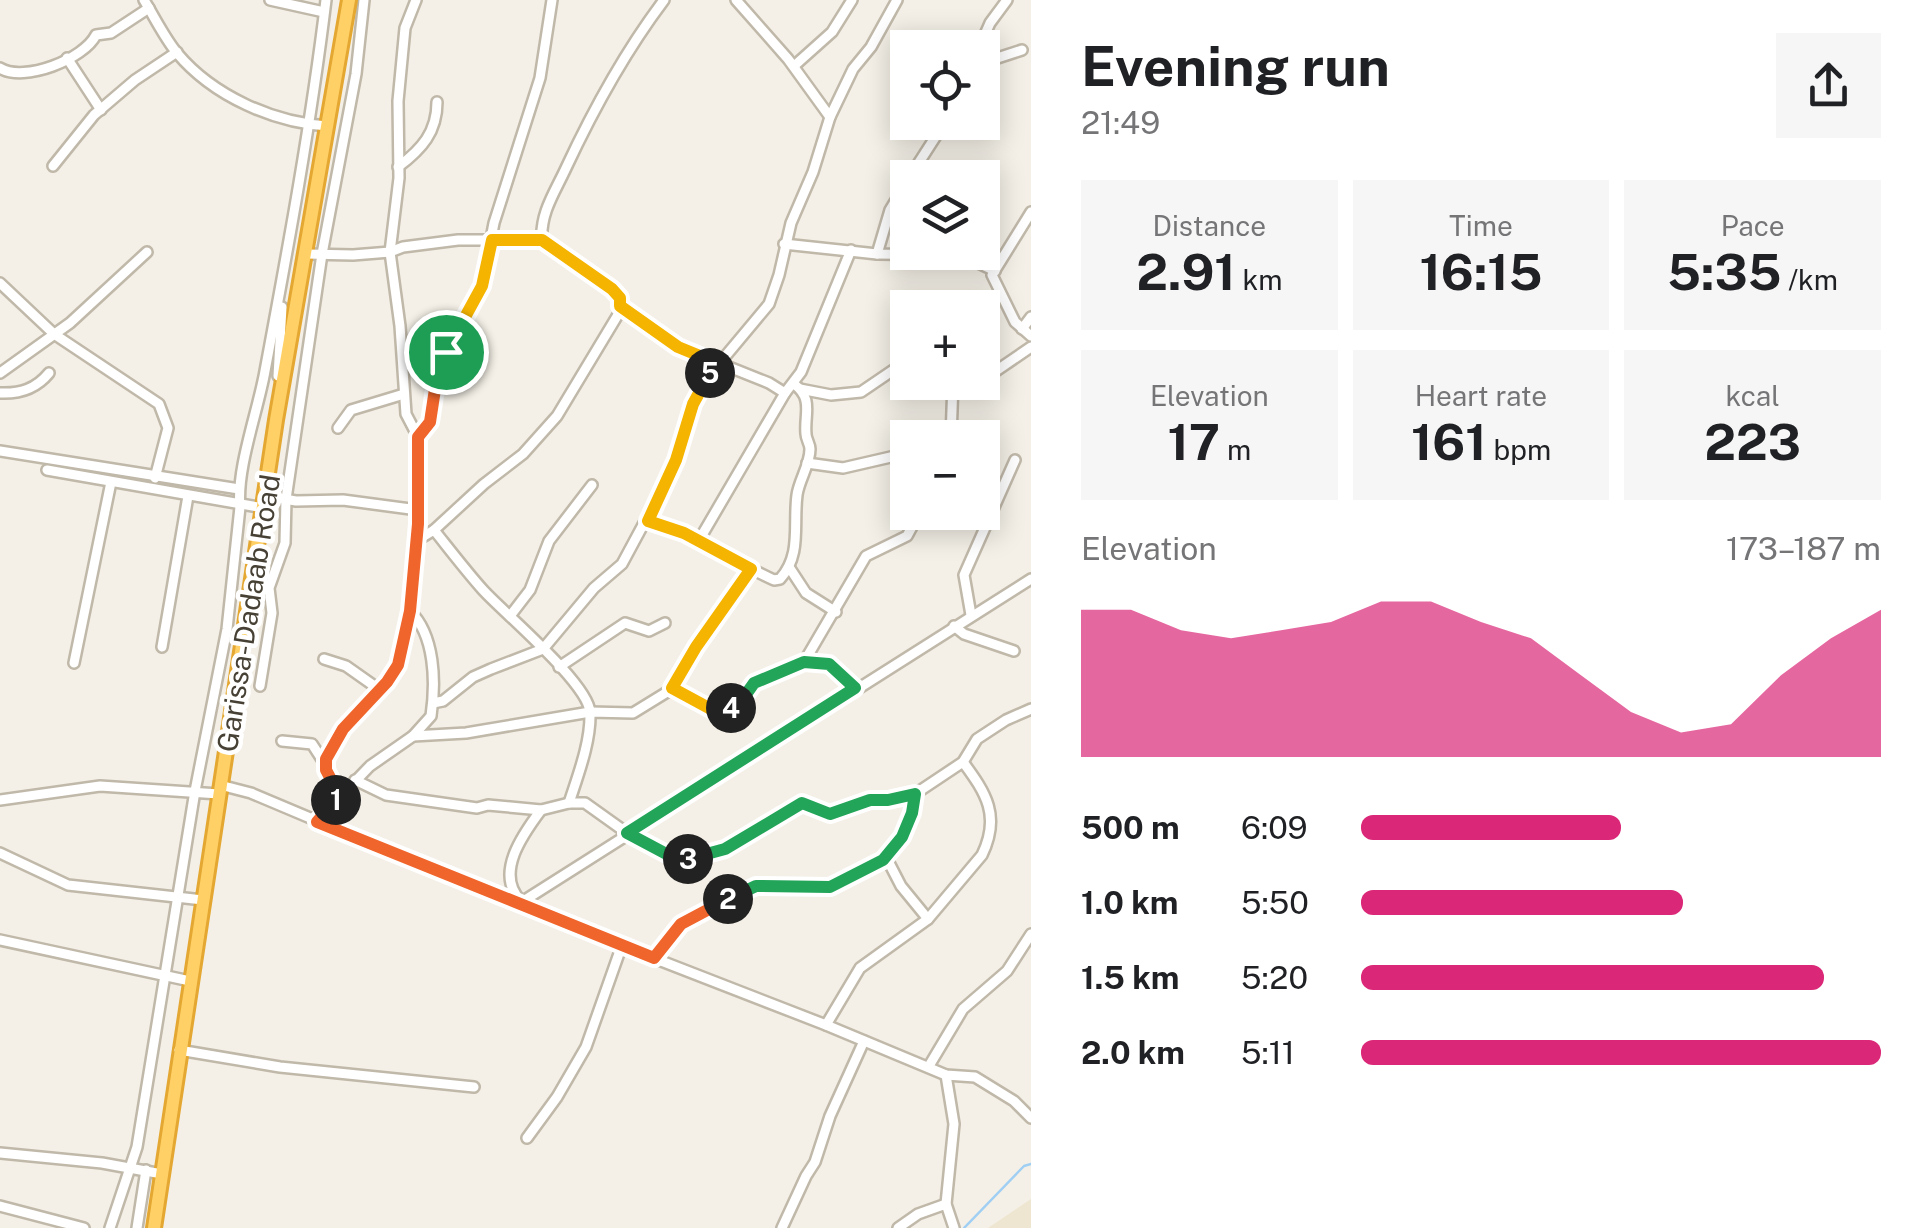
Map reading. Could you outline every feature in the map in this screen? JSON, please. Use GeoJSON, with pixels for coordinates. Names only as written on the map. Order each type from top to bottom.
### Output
{"type":"FeatureCollection","features":[{"type":"Feature","properties":{"kind":"highway","name":"Garissa-Dadaab Road"},"geometry":{"type":"LineString","coordinates":[[154,1228],[276,420],[314,254],[328,126],[348,0]]}},
{"type":"Feature","properties":{"kind":"street"},"geometry":{"type":"LineString","coordinates":[[270,0],[324,12]]}},
{"type":"Feature","properties":{"kind":"street"},"geometry":{"type":"LineString","coordinates":[[110,1228],[137,1147],[195,791],[227,629],[240,506],[238,490],[259,409],[326,0]]}},
{"type":"Feature","properties":{"kind":"street"},"geometry":{"type":"LineString","coordinates":[[260,686],[272,613],[270,588],[285,543],[286,499],[314,254],[358,52],[364,0]]}},
{"type":"Feature","properties":{"kind":"street"},"geometry":{"type":"LineString","coordinates":[[324,764],[343,729],[398,665],[410,611],[418,510],[418,437],[406,414],[390,252],[403,46],[408,16],[416,0]]}},
{"type":"Feature","properties":{"kind":"street"},"geometry":{"type":"LineString","coordinates":[[418,437],[430,422],[437,376],[446,352],[482,286],[503,192],[537,90],[552,0]]}},
{"type":"Feature","properties":{"kind":"street"},"geometry":{"type":"LineString","coordinates":[[542,240],[543,216],[583,127],[632,44],[664,0]]}},
{"type":"Feature","properties":{"kind":"street"},"geometry":{"type":"LineString","coordinates":[[794,66],[832,32],[852,0]]}},
{"type":"Feature","properties":{"kind":"street"},"geometry":{"type":"LineString","coordinates":[[433,703],[442,701],[474,677],[543,649],[594,588],[622,564],[648,521],[676,460],[693,404],[717,363],[768,304],[779,275],[784,244],[830,117],[853,69],[871,47],[897,0]]}},
{"type":"Feature","properties":{"kind":"street"},"geometry":{"type":"LineString","coordinates":[[987,30],[1006,0]]}},
{"type":"Feature","properties":{"kind":"street"},"geometry":{"type":"LineString","coordinates":[[739,1],[794,66],[830,117]]}},
{"type":"Feature","properties":{"kind":"street"},"geometry":{"type":"LineString","coordinates":[[0,68],[22,74],[44,69],[86,49],[96,35],[111,34],[147,4],[177,52],[198,73],[248,106],[306,124],[328,126]]}},
{"type":"Feature","properties":{"kind":"street"},"geometry":{"type":"LineString","coordinates":[[340,50],[358,52]]}},
{"type":"Feature","properties":{"kind":"street"},"geometry":{"type":"LineString","coordinates":[[1000,58],[1022,50]]}},
{"type":"Feature","properties":{"kind":"street"},"geometry":{"type":"LineString","coordinates":[[53,166],[134,80],[177,52]]}},
{"type":"Feature","properties":{"kind":"street"},"geometry":{"type":"LineString","coordinates":[[67,58],[102,110]]}},
{"type":"Feature","properties":{"kind":"street"},"geometry":{"type":"LineString","coordinates":[[398,168],[425,143],[437,124],[437,102]]}},
{"type":"Feature","properties":{"kind":"street"},"geometry":{"type":"LineString","coordinates":[[1000,261],[1031,212]]}},
{"type":"Feature","properties":{"kind":"street"},"geometry":{"type":"LineString","coordinates":[[876,254],[890,214]]}},
{"type":"Feature","properties":{"kind":"street"},"geometry":{"type":"LineString","coordinates":[[314,254],[390,252],[431,243],[542,240],[620,298],[620,306],[557,416],[523,454],[416,541]]}},
{"type":"Feature","properties":{"kind":"street"},"geometry":{"type":"LineString","coordinates":[[784,244],[890,254]]}},
{"type":"Feature","properties":{"kind":"street"},"geometry":{"type":"LineString","coordinates":[[698,542],[785,393],[797,386],[851,250]]}},
{"type":"Feature","properties":{"kind":"street"},"geometry":{"type":"LineString","coordinates":[[4,366],[54,334],[103,295],[146,252]]}},
{"type":"Feature","properties":{"kind":"street"},"geometry":{"type":"LineString","coordinates":[[276,420],[284,269]]}},
{"type":"Feature","properties":{"kind":"street"},"geometry":{"type":"LineString","coordinates":[[994,270],[993,279],[1027,333]]}},
{"type":"Feature","properties":{"kind":"street"},"geometry":{"type":"LineString","coordinates":[[0,284],[54,334],[158,404],[168,428],[156,478]]}},
{"type":"Feature","properties":{"kind":"street"},"geometry":{"type":"LineString","coordinates":[[620,306],[678,347],[785,393]]}},
{"type":"Feature","properties":{"kind":"street"},"geometry":{"type":"LineString","coordinates":[[1027,333],[1031,317]]}},
{"type":"Feature","properties":{"kind":"street"},"geometry":{"type":"LineString","coordinates":[[1000,368],[1031,347]]}},
{"type":"Feature","properties":{"kind":"street"},"geometry":{"type":"LineString","coordinates":[[797,386],[831,395],[861,392],[890,372]]}},
{"type":"Feature","properties":{"kind":"street"},"geometry":{"type":"LineString","coordinates":[[0,393],[26,390],[50,373]]}},
{"type":"Feature","properties":{"kind":"street"},"geometry":{"type":"LineString","coordinates":[[648,521],[684,533],[751,569],[780,579],[789,566],[796,534],[798,492],[810,450],[806,433],[809,409],[797,386]]}},
{"type":"Feature","properties":{"kind":"street"},"geometry":{"type":"LineString","coordinates":[[338,428],[351,410],[404,394]]}},
{"type":"Feature","properties":{"kind":"street"},"geometry":{"type":"LineString","coordinates":[[0,451],[238,490]]}},
{"type":"Feature","properties":{"kind":"street"},"geometry":{"type":"LineString","coordinates":[[806,464],[843,468],[890,457]]}},
{"type":"Feature","properties":{"kind":"street"},"geometry":{"type":"LineString","coordinates":[[971,615],[964,575],[1015,460]]}},
{"type":"Feature","properties":{"kind":"street"},"geometry":{"type":"LineString","coordinates":[[48,470],[240,506],[286,499],[343,500],[418,510]]}},
{"type":"Feature","properties":{"kind":"street"},"geometry":{"type":"LineString","coordinates":[[74,663],[111,482]]}},
{"type":"Feature","properties":{"kind":"street"},"geometry":{"type":"LineString","coordinates":[[510,616],[530,590],[549,541],[592,485]]}},
{"type":"Feature","properties":{"kind":"street"},"geometry":{"type":"LineString","coordinates":[[162,647],[188,496]]}},
{"type":"Feature","properties":{"kind":"street"},"geometry":{"type":"LineString","coordinates":[[434,530],[476,582],[584,694],[590,712],[580,768],[568,803]]}},
{"type":"Feature","properties":{"kind":"street"},"geometry":{"type":"LineString","coordinates":[[804,662],[866,556],[906,536],[910,530]]}},
{"type":"Feature","properties":{"kind":"street"},"geometry":{"type":"LineString","coordinates":[[789,566],[806,594],[836,612]]}},
{"type":"Feature","properties":{"kind":"street"},"geometry":{"type":"LineString","coordinates":[[413,736],[466,733],[590,712],[633,713],[672,688],[751,569]]}},
{"type":"Feature","properties":{"kind":"street"},"geometry":{"type":"LineString","coordinates":[[519,903],[1031,579]]}},
{"type":"Feature","properties":{"kind":"street"},"geometry":{"type":"LineString","coordinates":[[317,822],[355,780],[413,736],[432,716],[432,670],[425,627],[410,611]]}},
{"type":"Feature","properties":{"kind":"street"},"geometry":{"type":"LineString","coordinates":[[559,667],[625,623],[649,631],[665,623]]}},
{"type":"Feature","properties":{"kind":"street"},"geometry":{"type":"LineString","coordinates":[[954,626],[964,634],[1014,651]]}},
{"type":"Feature","properties":{"kind":"street"},"geometry":{"type":"LineString","coordinates":[[324,659],[346,666],[380,690]]}},
{"type":"Feature","properties":{"kind":"street"},"geometry":{"type":"LineString","coordinates":[[672,688],[720,714],[742,700],[754,683],[804,662],[829,664],[855,688]]}},
{"type":"Feature","properties":{"kind":"street"},"geometry":{"type":"LineString","coordinates":[[355,780],[386,795],[477,808],[541,810],[585,803],[627,833],[685,860],[725,849],[802,803],[830,814],[870,800],[915,794],[963,762],[977,739],[1031,709]]}},
{"type":"Feature","properties":{"kind":"street"},"geometry":{"type":"LineString","coordinates":[[282,741],[312,744],[340,796]]}},
{"type":"Feature","properties":{"kind":"street"},"geometry":{"type":"LineString","coordinates":[[826,1025],[860,968],[928,918],[988,843],[990,805],[963,762]]}},
{"type":"Feature","properties":{"kind":"street"},"geometry":{"type":"LineString","coordinates":[[0,800],[77,787],[195,791],[236,788],[946,1075],[975,1076],[1014,1101],[1031,1118]]}},
{"type":"Feature","properties":{"kind":"street"},"geometry":{"type":"LineString","coordinates":[[654,958],[681,924],[752,887],[826,888],[886,857],[902,837],[915,794]]}},
{"type":"Feature","properties":{"kind":"street"},"geometry":{"type":"LineString","coordinates":[[519,903],[512,890],[511,864],[541,810]]}},
{"type":"Feature","properties":{"kind":"street"},"geometry":{"type":"LineString","coordinates":[[0,853],[68,886],[202,900]]}},
{"type":"Feature","properties":{"kind":"street"},"geometry":{"type":"LineString","coordinates":[[886,857],[901,886],[928,918]]}},
{"type":"Feature","properties":{"kind":"street"},"geometry":{"type":"LineString","coordinates":[[929,1066],[963,1009],[1007,972],[1031,934]]}},
{"type":"Feature","properties":{"kind":"street"},"geometry":{"type":"LineString","coordinates":[[0,940],[70,952],[190,981]]}},
{"type":"Feature","properties":{"kind":"street"},"geometry":{"type":"LineString","coordinates":[[526,1138],[557,1097],[586,1046],[622,945]]}},
{"type":"Feature","properties":{"kind":"street"},"geometry":{"type":"LineString","coordinates":[[782,1228],[816,1162],[830,1116],[864,1040]]}},
{"type":"Feature","properties":{"kind":"street"},"geometry":{"type":"LineString","coordinates":[[179,1050],[280,1067],[474,1087]]}},
{"type":"Feature","properties":{"kind":"street"},"geometry":{"type":"LineString","coordinates":[[946,1075],[954,1124],[946,1204],[954,1228]]}},
{"type":"Feature","properties":{"kind":"street"},"geometry":{"type":"LineString","coordinates":[[0,1153],[162,1174]]}},
{"type":"Feature","properties":{"kind":"street"},"geometry":{"type":"LineString","coordinates":[[137,1228],[146,1170]]}},
{"type":"Feature","properties":{"kind":"street"},"geometry":{"type":"LineString","coordinates":[[898,1228],[918,1214],[946,1204]]}},
{"type":"Feature","properties":{"kind":"street"},"geometry":{"type":"LineString","coordinates":[[0,1206],[39,1222],[84,1228]]}},
{"type":"Feature","properties":{"kind":"shaded area"},"geometry":{"type":"Polygon","coordinates":[[[1031,1199],[1031,1228],[988,1228],[1031,1199]]]}},
{"type":"Feature","properties":{"kind":"waterway"},"geometry":{"type":"LineString","coordinates":[[964,1228],[1024,1166],[1031,1164]]}},
{"type":"Feature","properties":{"kind":"route"},"geometry":{"type":"LineString","coordinates":[[492,240],[542,240],[612,289],[620,298],[620,306],[678,347],[717,363],[693,404],[676,460],[648,521],[684,533],[751,569],[672,688],[720,714],[742,700],[754,683],[804,662],[829,664],[855,688],[627,833],[685,860],[725,849],[802,803],[830,814],[870,800],[915,794],[912,813],[898,846],[886,857],[826,888],[752,887],[681,924],[654,958],[317,822],[340,796],[326,770],[326,759],[352,717],[373,698],[398,665],[410,611],[418,524],[418,437],[430,422],[437,376],[446,352],[482,286],[492,240]]}}]}
